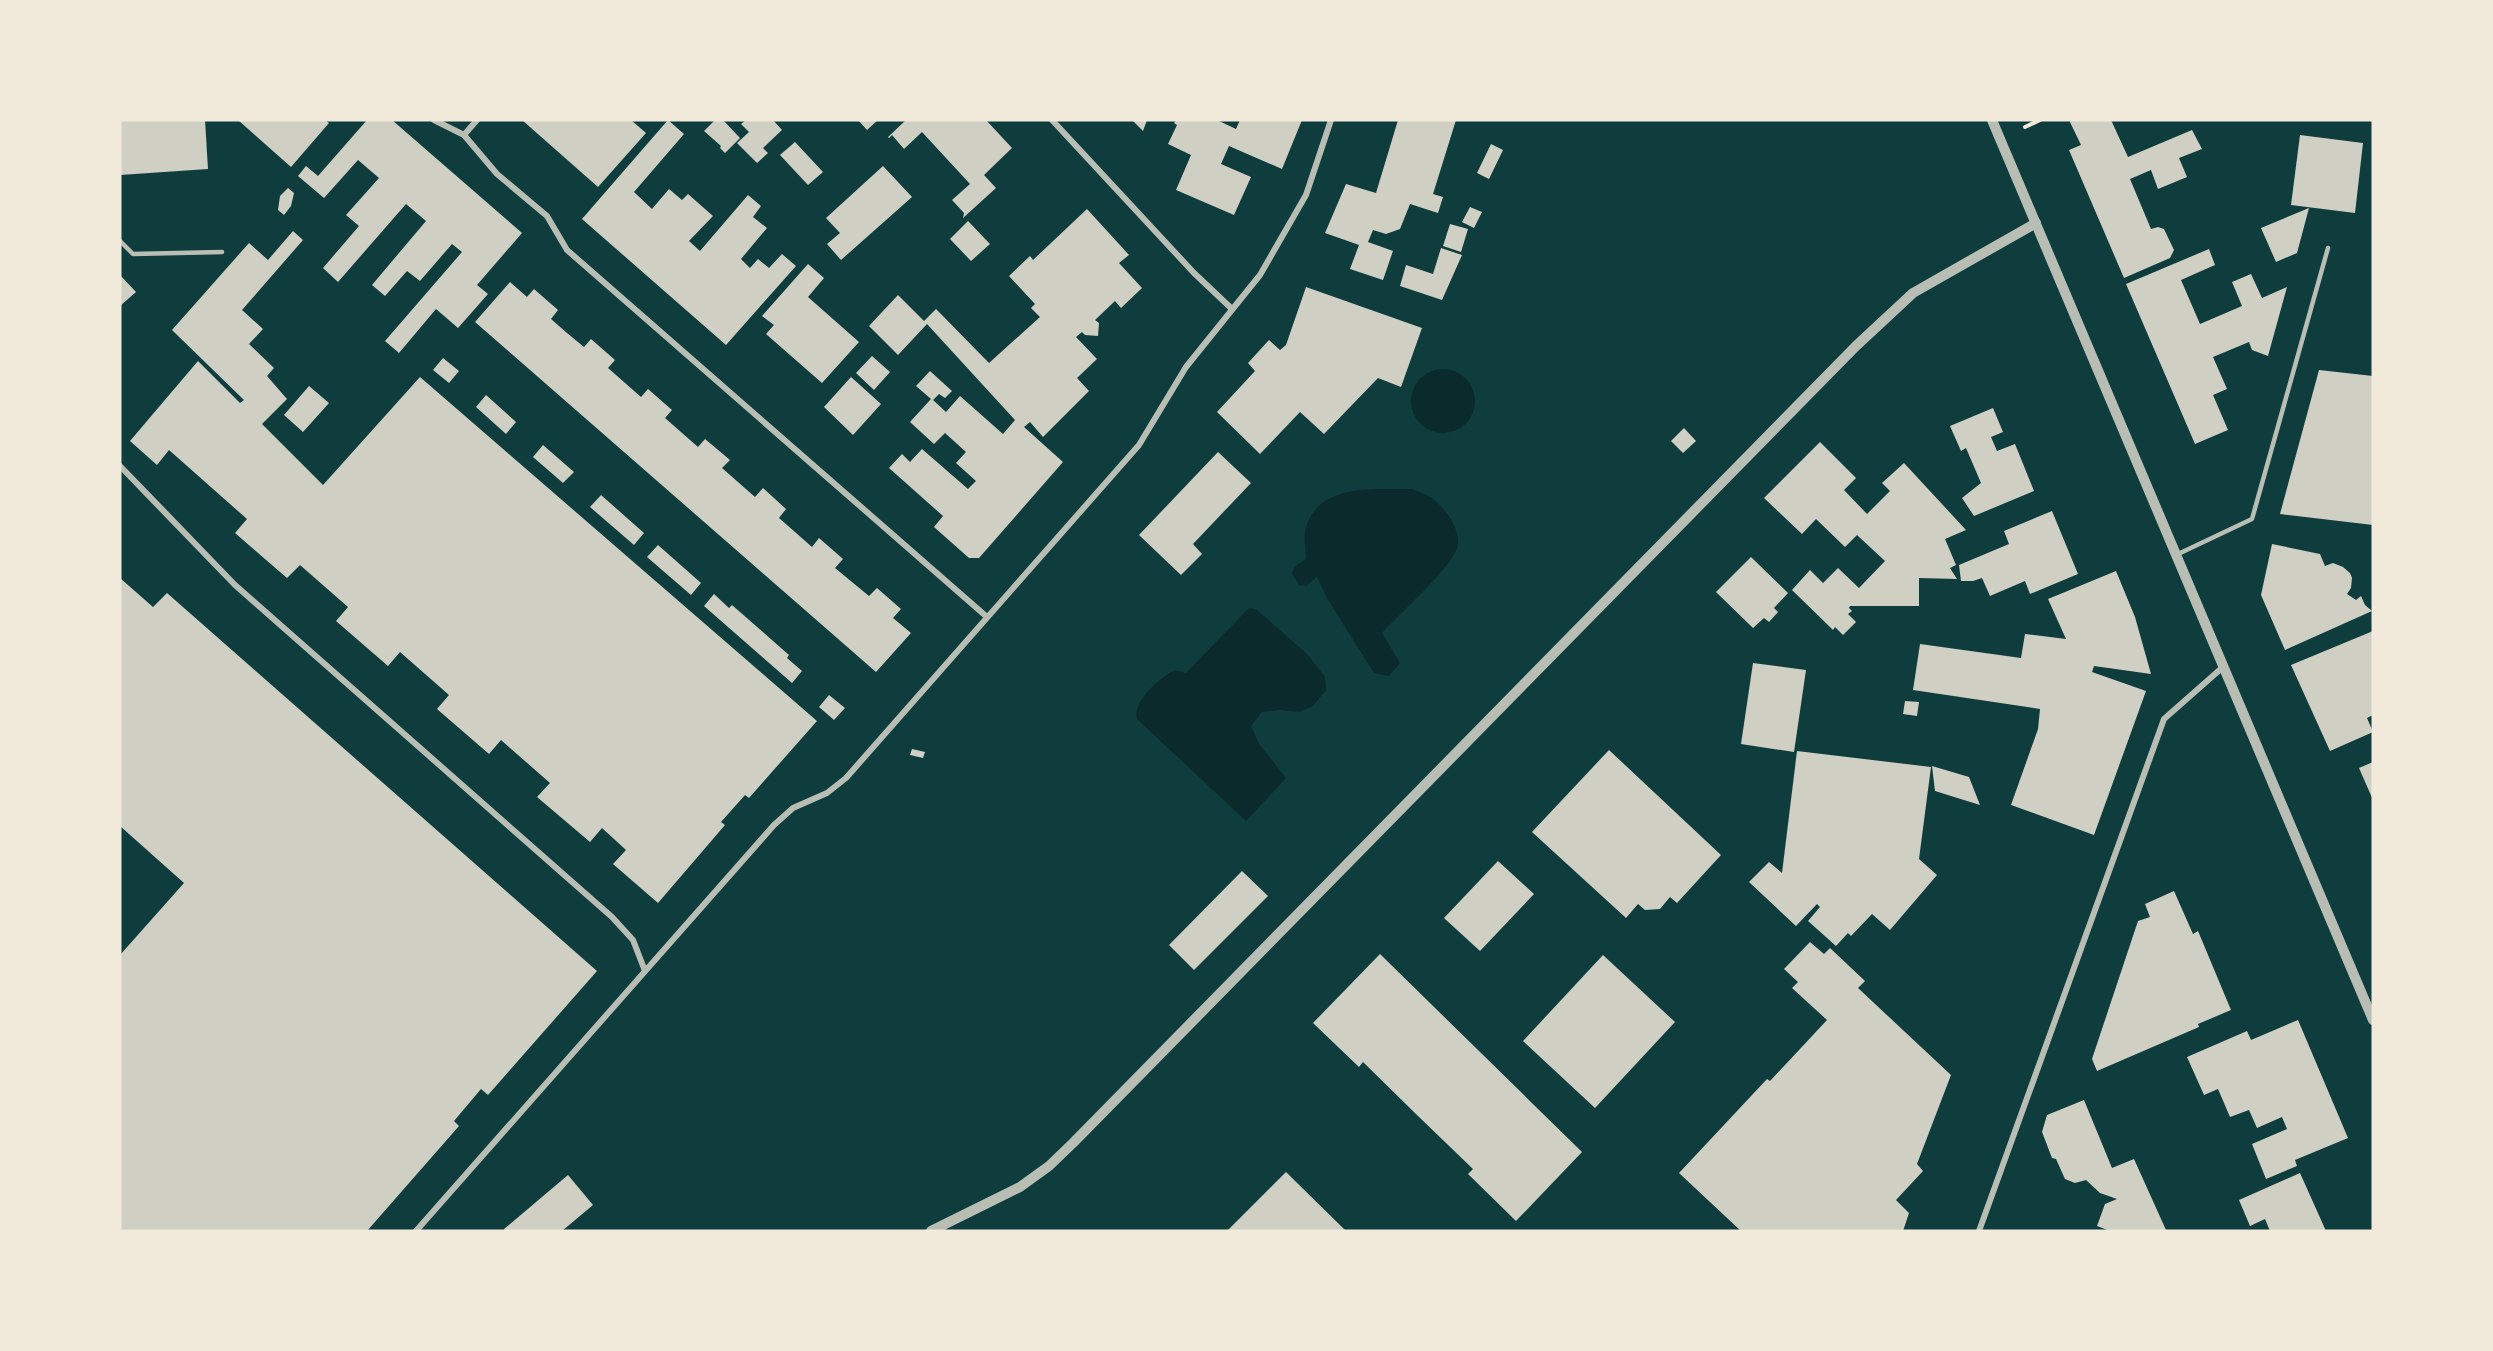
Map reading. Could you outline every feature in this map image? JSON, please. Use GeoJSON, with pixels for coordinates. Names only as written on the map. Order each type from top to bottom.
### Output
{"type":"FeatureCollection","features":[{"type":"Feature","properties":{"kind":"street"},"geometry":{"type":"LineString","coordinates":[[435,120],[464,135],[497,174],[547,216],[567,250],[987,617]]}},
{"type":"Feature","properties":{"kind":"street"},"geometry":{"type":"LineString","coordinates":[[464,135],[477,120]]}},
{"type":"Feature","properties":{"kind":"street"},"geometry":{"type":"LineString","coordinates":[[1052,120],[1194,273],[1232,309]]}},
{"type":"Feature","properties":{"kind":"street"},"geometry":{"type":"LineString","coordinates":[[416,1231],[774,825],[793,808],[827,793],[846,778],[1139,445],[1186,367],[1260,275],[1306,195],[1331,120]]}},
{"type":"Feature","properties":{"kind":"street"},"geometry":{"type":"LineString","coordinates":[[1992,120],[2373,1020]]}},
{"type":"Feature","properties":{"kind":"street"},"geometry":{"type":"LineString","coordinates":[[932,1231],[1020,1187],[1049,1166],[1856,346],[1914,293],[2036,224]]}},
{"type":"Feature","properties":{"kind":"street"},"geometry":{"type":"LineString","coordinates":[[120,466],[235,585],[612,917],[633,940],[645,971]]}},
{"type":"Feature","properties":{"kind":"street"},"geometry":{"type":"LineString","coordinates":[[1979,1231],[2164,719],[2223,667]]}},
{"type":"Feature","properties":{"kind":"lane"},"geometry":{"type":"LineString","coordinates":[[120,241],[133,254],[222,252]]}},
{"type":"Feature","properties":{"kind":"lane"},"geometry":{"type":"LineString","coordinates":[[2176,555],[2252,519],[2328,248]]}},
{"type":"Feature","properties":{"kind":"water"},"geometry":{"type":"Polygon","coordinates":[[[1443,369],[1461,375],[1469,383],[1475,401],[1469,419],[1461,427],[1443,433],[1425,427],[1417,419],[1411,401],[1417,383],[1425,375],[1443,369]]]}},
{"type":"Feature","properties":{"kind":"water"},"geometry":{"type":"Polygon","coordinates":[[[1413,489],[1431,498],[1444,509],[1453,522],[1458,544],[1456,551],[1443,569],[1382,633],[1400,663],[1389,676],[1374,673],[1328,600],[1317,577],[1306,586],[1299,585],[1292,574],[1294,567],[1306,559],[1306,527],[1313,512],[1323,502],[1351,491],[1413,489]]]}},
{"type":"Feature","properties":{"kind":"water"},"geometry":{"type":"Polygon","coordinates":[[[1249,608],[1256,609],[1308,655],[1325,677],[1326,690],[1313,706],[1299,712],[1279,710],[1262,712],[1251,726],[1259,744],[1286,778],[1246,821],[1137,719],[1137,712],[1143,697],[1149,690],[1175,670],[1186,673],[1249,608]]]}},
{"type":"Feature","properties":{"kind":"building"},"geometry":{"type":"Polygon","coordinates":[[[120,120],[205,120],[208,169],[120,175],[120,120]]]}},
{"type":"Feature","properties":{"kind":"building"},"geometry":{"type":"Polygon","coordinates":[[[238,120],[325,120],[329,123],[291,167],[238,120]]]}},
{"type":"Feature","properties":{"kind":"building"},"geometry":{"type":"Polygon","coordinates":[[[367,120],[392,120],[522,233],[477,285],[488,294],[458,328],[436,309],[399,353],[385,341],[462,252],[452,244],[420,281],[407,271],[385,296],[372,285],[426,221],[406,204],[338,282],[323,268],[359,226],[346,215],[379,178],[358,160],[324,198],[298,176],[306,166],[318,176],[367,120]]]}},
{"type":"Feature","properties":{"kind":"building"},"geometry":{"type":"Polygon","coordinates":[[[522,120],[631,120],[646,133],[598,187],[522,120]]]}},
{"type":"Feature","properties":{"kind":"building"},"geometry":{"type":"Polygon","coordinates":[[[668,120],[684,134],[634,192],[652,209],[669,189],[682,200],[688,194],[713,216],[689,241],[700,251],[748,195],[761,206],[753,217],[767,228],[741,259],[750,268],[758,259],[769,268],[782,254],[796,266],[726,345],[582,219],[668,120]]]}},
{"type":"Feature","properties":{"kind":"building"},"geometry":{"type":"Polygon","coordinates":[[[715,120],[723,120],[740,138],[725,153],[720,148],[721,146],[704,131],[715,120]]]}},
{"type":"Feature","properties":{"kind":"building"},"geometry":{"type":"Polygon","coordinates":[[[746,120],[773,120],[782,130],[763,148],[768,153],[757,163],[737,143],[749,132],[741,124],[746,120]]]}},
{"type":"Feature","properties":{"kind":"building"},"geometry":{"type":"Polygon","coordinates":[[[858,120],[878,120],[867,130],[858,120]]]}},
{"type":"Feature","properties":{"kind":"building"},"geometry":{"type":"Polygon","coordinates":[[[906,120],[986,120],[1012,148],[984,175],[996,188],[963,218],[964,213],[952,200],[970,184],[922,132],[904,149],[892,135],[888,137],[906,120]]]}},
{"type":"Feature","properties":{"kind":"building"},"geometry":{"type":"Polygon","coordinates":[[[1132,120],[1147,120],[1143,131],[1132,120]]]}},
{"type":"Feature","properties":{"kind":"building"},"geometry":{"type":"Polygon","coordinates":[[[1176,120],[1217,120],[1236,129],[1240,120],[1302,120],[1282,169],[1229,146],[1221,164],[1251,177],[1234,215],[1176,190],[1191,155],[1168,144],[1177,125],[1174,123],[1176,120]]]}},
{"type":"Feature","properties":{"kind":"building"},"geometry":{"type":"Polygon","coordinates":[[[1398,120],[1456,120],[1433,194],[1443,197],[1438,213],[1410,204],[1400,229],[1386,234],[1373,230],[1368,242],[1393,251],[1383,280],[1350,269],[1359,245],[1325,233],[1346,184],[1376,193],[1398,120]]]}},
{"type":"Feature","properties":{"kind":"building"},"geometry":{"type":"Polygon","coordinates":[[[2069,120],[2111,120],[2128,157],[2192,130],[2202,149],[2179,158],[2187,177],[2158,189],[2151,170],[2130,179],[2151,229],[2158,227],[2164,229],[2174,250],[2170,258],[2124,278],[2069,150],[2081,145],[2069,120]]]}},
{"type":"Feature","properties":{"kind":"building"},"geometry":{"type":"Polygon","coordinates":[[[2300,135],[2363,143],[2355,213],[2291,205],[2300,135]]]}},
{"type":"Feature","properties":{"kind":"building"},"geometry":{"type":"Polygon","coordinates":[[[795,142],[823,172],[808,185],[780,155],[795,142]]]}},
{"type":"Feature","properties":{"kind":"building"},"geometry":{"type":"Polygon","coordinates":[[[1491,144],[1503,150],[1489,179],[1477,173],[1491,144]]]}},
{"type":"Feature","properties":{"kind":"building"},"geometry":{"type":"Polygon","coordinates":[[[883,166],[912,197],[841,260],[827,244],[840,233],[826,218],[883,166]]]}},
{"type":"Feature","properties":{"kind":"building"},"geometry":{"type":"Polygon","coordinates":[[[288,188],[294,193],[291,206],[284,215],[278,210],[280,196],[288,188]]]}},
{"type":"Feature","properties":{"kind":"building"},"geometry":{"type":"Polygon","coordinates":[[[1470,207],[1482,212],[1474,228],[1462,222],[1470,207]]]}},
{"type":"Feature","properties":{"kind":"building"},"geometry":{"type":"Polygon","coordinates":[[[2309,208],[2297,253],[2276,262],[2261,228],[2309,208]]]}},
{"type":"Feature","properties":{"kind":"building"},"geometry":{"type":"Polygon","coordinates":[[[1087,209],[1129,255],[1119,263],[1142,288],[1121,308],[1115,301],[1095,320],[1099,323],[1098,336],[1085,335],[1082,332],[1076,337],[1097,359],[1077,378],[1089,391],[1043,437],[1030,422],[1024,427],[1063,462],[979,558],[969,558],[934,527],[943,516],[889,468],[902,454],[910,462],[922,449],[968,489],[976,481],[956,463],[966,452],[945,433],[934,444],[910,422],[931,399],[916,386],[930,371],[952,391],[945,398],[939,394],[933,400],[946,412],[960,396],[1003,434],[1015,420],[927,324],[898,355],[869,326],[898,295],[924,321],[936,309],[989,363],[1040,317],[1031,308],[1035,304],[1009,276],[1030,256],[1033,260],[1087,209]]]}},
{"type":"Feature","properties":{"kind":"building"},"geometry":{"type":"Polygon","coordinates":[[[968,221],[990,244],[971,261],[950,239],[968,221]]]}},
{"type":"Feature","properties":{"kind":"building"},"geometry":{"type":"Polygon","coordinates":[[[1450,224],[1468,229],[1461,252],[1443,246],[1450,224]]]}},
{"type":"Feature","properties":{"kind":"building"},"geometry":{"type":"Polygon","coordinates":[[[293,231],[303,240],[242,310],[263,329],[249,344],[274,368],[267,376],[287,399],[262,424],[323,485],[420,377],[817,721],[749,798],[745,795],[721,822],[725,825],[658,903],[613,864],[626,850],[602,828],[590,842],[537,797],[550,783],[501,740],[489,754],[437,709],[449,695],[400,652],[388,666],[336,621],[348,607],[300,565],[287,578],[235,533],[247,519],[169,450],[157,465],[130,441],[198,361],[240,403],[244,400],[172,330],[249,243],[268,260],[293,231]]]}},
{"type":"Feature","properties":{"kind":"building"},"geometry":{"type":"Polygon","coordinates":[[[1441,248],[1462,255],[1442,300],[1400,286],[1406,265],[1433,274],[1441,248]]]}},
{"type":"Feature","properties":{"kind":"building"},"geometry":{"type":"Polygon","coordinates":[[[2209,249],[2215,265],[2181,280],[2200,324],[2242,306],[2232,282],[2251,274],[2262,298],[2287,287],[2268,356],[2252,350],[2249,342],[2213,357],[2227,389],[2213,395],[2228,430],[2195,444],[2126,284],[2209,249]]]}},
{"type":"Feature","properties":{"kind":"building"},"geometry":{"type":"Polygon","coordinates":[[[808,264],[824,278],[808,297],[859,342],[822,383],[766,334],[774,325],[762,316],[808,264]]]}},
{"type":"Feature","properties":{"kind":"building"},"geometry":{"type":"Polygon","coordinates":[[[120,275],[136,292],[120,306],[120,275]]]}},
{"type":"Feature","properties":{"kind":"building"},"geometry":{"type":"Polygon","coordinates":[[[510,282],[527,297],[534,289],[558,310],[551,319],[584,347],[591,339],[615,360],[608,368],[641,397],[648,389],[672,410],[665,418],[698,447],[705,439],[730,460],[722,468],[755,497],[763,488],[786,509],[779,518],[812,547],[819,538],[843,559],[835,568],[869,596],[877,588],[901,609],[893,618],[911,633],[876,672],[475,322],[510,282]]]}},
{"type":"Feature","properties":{"kind":"building"},"geometry":{"type":"Polygon","coordinates":[[[1306,287],[1422,328],[1401,387],[1378,378],[1324,434],[1300,412],[1260,454],[1217,412],[1255,371],[1248,363],[1269,340],[1280,350],[1286,345],[1306,287]]]}},
{"type":"Feature","properties":{"kind":"building"},"geometry":{"type":"Polygon","coordinates":[[[872,356],[890,372],[874,390],[856,373],[872,356]]]}},
{"type":"Feature","properties":{"kind":"building"},"geometry":{"type":"Polygon","coordinates":[[[443,358],[459,371],[449,383],[433,370],[443,358]]]}},
{"type":"Feature","properties":{"kind":"building"},"geometry":{"type":"Polygon","coordinates":[[[2319,370],[2373,376],[2373,525],[2280,514],[2319,370]]]}},
{"type":"Feature","properties":{"kind":"building"},"geometry":{"type":"Polygon","coordinates":[[[851,377],[881,404],[853,435],[824,407],[851,377]]]}},
{"type":"Feature","properties":{"kind":"building"},"geometry":{"type":"Polygon","coordinates":[[[309,386],[329,403],[303,432],[284,415],[309,386]]]}},
{"type":"Feature","properties":{"kind":"building"},"geometry":{"type":"Polygon","coordinates":[[[486,395],[516,422],[506,434],[476,407],[486,395]]]}},
{"type":"Feature","properties":{"kind":"building"},"geometry":{"type":"Polygon","coordinates":[[[1993,408],[2003,432],[1991,437],[1997,451],[2015,444],[2034,491],[1974,516],[1962,498],[1981,483],[1966,448],[1961,451],[1950,426],[1993,408]]]}},
{"type":"Feature","properties":{"kind":"building"},"geometry":{"type":"Polygon","coordinates":[[[1684,428],[1696,441],[1683,453],[1671,441],[1684,428]]]}},
{"type":"Feature","properties":{"kind":"building"},"geometry":{"type":"Polygon","coordinates":[[[1820,442],[1856,478],[1844,490],[1867,514],[1890,491],[1882,483],[1904,463],[1966,530],[1945,539],[1956,565],[1950,568],[1957,579],[1919,578],[1919,606],[1850,606],[1852,611],[1848,614],[1856,622],[1843,635],[1835,627],[1833,630],[1792,590],[1810,570],[1823,583],[1838,568],[1859,588],[1885,561],[1857,535],[1845,547],[1816,519],[1802,534],[1764,498],[1820,442]]]}},
{"type":"Feature","properties":{"kind":"building"},"geometry":{"type":"Polygon","coordinates":[[[543,445],[574,472],[563,483],[533,457],[543,445]]]}},
{"type":"Feature","properties":{"kind":"building"},"geometry":{"type":"Polygon","coordinates":[[[1218,452],[1251,483],[1193,544],[1202,554],[1181,575],[1139,535],[1218,452]]]}},
{"type":"Feature","properties":{"kind":"building"},"geometry":{"type":"Polygon","coordinates":[[[601,495],[644,533],[634,545],[590,507],[601,495]]]}},
{"type":"Feature","properties":{"kind":"building"},"geometry":{"type":"Polygon","coordinates":[[[2052,511],[2078,574],[2030,594],[2025,581],[1990,596],[1982,578],[1961,581],[1959,565],[2009,544],[2004,531],[2052,511]]]}},
{"type":"Feature","properties":{"kind":"building"},"geometry":{"type":"Polygon","coordinates":[[[2272,544],[2320,554],[2325,566],[2333,563],[2343,567],[2352,578],[2351,588],[2347,594],[2356,600],[2361,596],[2365,605],[2372,611],[2285,650],[2261,595],[2272,544]]]}},
{"type":"Feature","properties":{"kind":"building"},"geometry":{"type":"Polygon","coordinates":[[[658,545],[701,583],[691,595],[647,557],[658,545]]]}},
{"type":"Feature","properties":{"kind":"building"},"geometry":{"type":"Polygon","coordinates":[[[1751,557],[1788,593],[1774,608],[1778,612],[1769,622],[1764,618],[1753,628],[1716,592],[1751,557]]]}},
{"type":"Feature","properties":{"kind":"building"},"geometry":{"type":"Polygon","coordinates":[[[2116,571],[2135,617],[2151,674],[2094,666],[2092,672],[2146,691],[2094,835],[2011,805],[2038,729],[2040,709],[1913,690],[1920,644],[2021,658],[2025,634],[2066,639],[2048,599],[2116,571]]]}},
{"type":"Feature","properties":{"kind":"building"},"geometry":{"type":"Polygon","coordinates":[[[120,578],[153,607],[167,593],[597,971],[488,1095],[481,1089],[454,1121],[459,1126],[367,1231],[120,1231],[120,955],[184,883],[120,826],[120,578]]]}},
{"type":"Feature","properties":{"kind":"building"},"geometry":{"type":"Polygon","coordinates":[[[714,594],[729,608],[732,605],[789,655],[787,658],[802,671],[792,683],[704,606],[714,594]]]}},
{"type":"Feature","properties":{"kind":"building"},"geometry":{"type":"Polygon","coordinates":[[[2373,631],[2373,715],[2367,718],[2373,732],[2330,751],[2291,665],[2373,631]]]}},
{"type":"Feature","properties":{"kind":"building"},"geometry":{"type":"Polygon","coordinates":[[[1753,663],[1806,670],[1794,752],[1741,744],[1753,663]]]}},
{"type":"Feature","properties":{"kind":"building"},"geometry":{"type":"Polygon","coordinates":[[[829,695],[845,708],[834,720],[819,707],[829,695]]]}},
{"type":"Feature","properties":{"kind":"building"},"geometry":{"type":"Polygon","coordinates":[[[1905,701],[1919,702],[1917,716],[1903,714],[1905,701]]]}},
{"type":"Feature","properties":{"kind":"building"},"geometry":{"type":"Polygon","coordinates":[[[912,749],[925,752],[923,758],[910,755],[912,749]]]}},
{"type":"Feature","properties":{"kind":"building"},"geometry":{"type":"Polygon","coordinates":[[[1609,750],[1721,855],[1677,903],[1670,897],[1660,909],[1645,910],[1638,904],[1626,918],[1532,832],[1609,750]]]}},
{"type":"Feature","properties":{"kind":"building"},"geometry":{"type":"Polygon","coordinates":[[[1797,751],[1931,767],[1919,859],[1937,875],[1890,930],[1872,914],[1851,936],[1848,933],[1836,946],[1808,921],[1820,907],[1817,904],[1796,926],[1749,882],[1769,862],[1782,873],[1797,751]]]}},
{"type":"Feature","properties":{"kind":"building"},"geometry":{"type":"Polygon","coordinates":[[[2373,762],[2373,800],[2359,768],[2373,762]]]}},
{"type":"Feature","properties":{"kind":"building"},"geometry":{"type":"Polygon","coordinates":[[[1932,766],[1969,777],[1980,805],[1935,791],[1932,766]]]}},
{"type":"Feature","properties":{"kind":"building"},"geometry":{"type":"Polygon","coordinates":[[[1498,861],[1534,894],[1480,951],[1444,918],[1498,861]]]}},
{"type":"Feature","properties":{"kind":"building"},"geometry":{"type":"Polygon","coordinates":[[[1242,871],[1268,896],[1194,970],[1169,945],[1242,871]]]}},
{"type":"Feature","properties":{"kind":"building"},"geometry":{"type":"Polygon","coordinates":[[[2174,891],[2193,934],[2198,931],[2231,1010],[2198,1024],[2199,1027],[2097,1071],[2092,1059],[2138,921],[2150,917],[2145,904],[2174,891]]]}},
{"type":"Feature","properties":{"kind":"building"},"geometry":{"type":"Polygon","coordinates":[[[1810,942],[1824,954],[1830,948],[1865,981],[1858,988],[1951,1075],[1917,1164],[1923,1171],[1896,1200],[1909,1213],[1903,1231],[1741,1231],[1679,1173],[1767,1079],[1770,1081],[1827,1020],[1792,988],[1798,982],[1784,969],[1810,942]]]}},
{"type":"Feature","properties":{"kind":"building"},"geometry":{"type":"Polygon","coordinates":[[[1380,954],[1582,1152],[1516,1221],[1468,1174],[1473,1169],[1363,1062],[1359,1067],[1313,1023],[1380,954]]]}},
{"type":"Feature","properties":{"kind":"building"},"geometry":{"type":"Polygon","coordinates":[[[1603,955],[1675,1022],[1595,1108],[1523,1041],[1603,955]]]}},
{"type":"Feature","properties":{"kind":"building"},"geometry":{"type":"Polygon","coordinates":[[[2298,1020],[2348,1138],[2295,1160],[2297,1166],[2266,1179],[2252,1144],[2287,1129],[2282,1117],[2257,1128],[2249,1110],[2230,1117],[2218,1089],[2204,1095],[2187,1057],[2247,1031],[2251,1040],[2298,1020]]]}},
{"type":"Feature","properties":{"kind":"building"},"geometry":{"type":"Polygon","coordinates":[[[2084,1100],[2112,1168],[2134,1159],[2166,1230],[2110,1231],[2097,1226],[2105,1204],[2117,1199],[2100,1193],[2086,1180],[2075,1183],[2065,1179],[2056,1159],[2052,1158],[2042,1132],[2047,1115],[2084,1100]]]}},
{"type":"Feature","properties":{"kind":"building"},"geometry":{"type":"Polygon","coordinates":[[[1286,1172],[1346,1231],[1227,1231],[1286,1172]]]}},
{"type":"Feature","properties":{"kind":"building"},"geometry":{"type":"Polygon","coordinates":[[[2300,1173],[2326,1231],[2270,1231],[2265,1219],[2250,1226],[2239,1200],[2300,1173]]]}},
{"type":"Feature","properties":{"kind":"building"},"geometry":{"type":"Polygon","coordinates":[[[568,1175],[593,1205],[562,1231],[505,1231],[504,1229],[568,1175]]]}}]}
